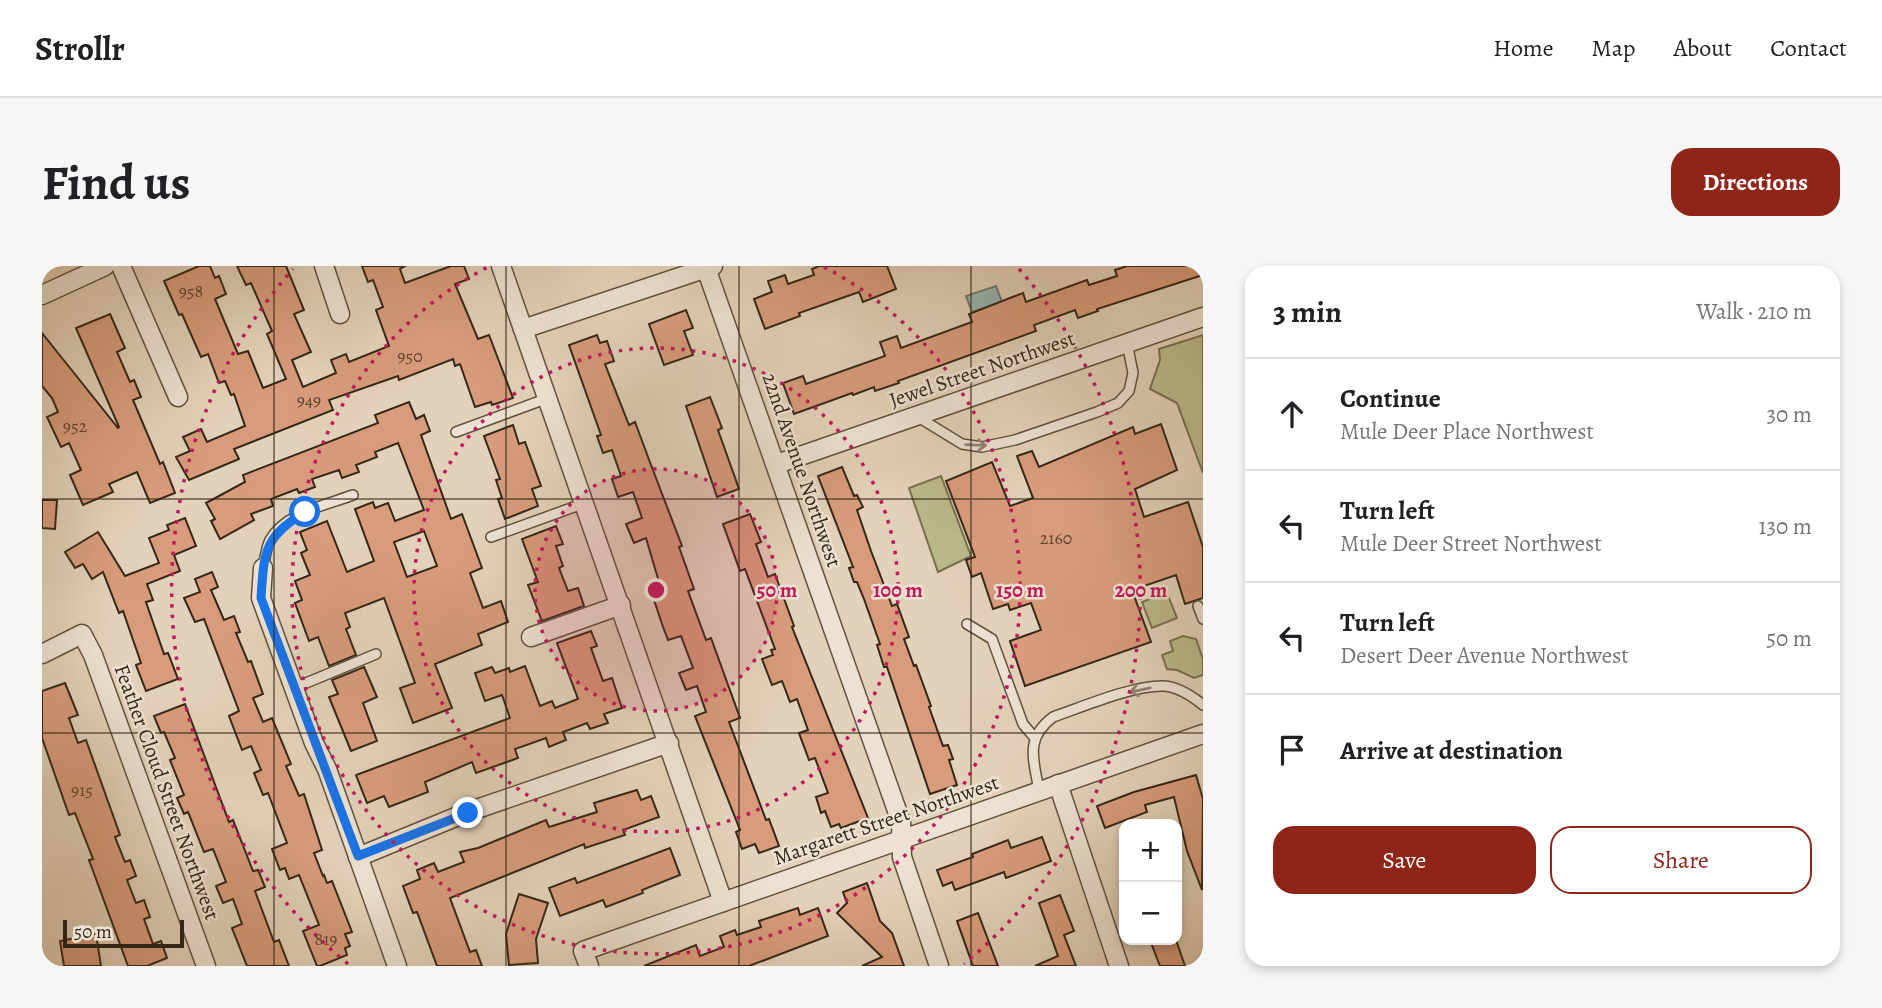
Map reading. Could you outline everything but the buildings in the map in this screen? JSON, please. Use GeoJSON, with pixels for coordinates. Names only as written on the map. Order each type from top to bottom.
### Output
{"type":"FeatureCollection","features":[{"type":"Feature","properties":{"kind":"street"},"geometry":{"type":"LineString","coordinates":[[42,295],[105,266]]}},
{"type":"Feature","properties":{"kind":"street"},"geometry":{"type":"LineString","coordinates":[[121,266],[178,397]]}},
{"type":"Feature","properties":{"kind":"street"},"geometry":{"type":"LineString","coordinates":[[324,266],[340,314]]}},
{"type":"Feature","properties":{"kind":"street"},"geometry":{"type":"LineString","coordinates":[[501,266],[723,902]]}},
{"type":"Feature","properties":{"kind":"street"},"geometry":{"type":"LineString","coordinates":[[523,328],[709,267]]}},
{"type":"Feature","properties":{"kind":"street","name":"22nd Avenue Northwest"},"geometry":{"type":"LineString","coordinates":[[709,267],[901,822],[902,858],[939,966]]}},
{"type":"Feature","properties":{"kind":"street","name":"Jewel Street Northwest"},"geometry":{"type":"LineString","coordinates":[[777,464],[1203,317]]}},
{"type":"Feature","properties":{"kind":"street"},"geometry":{"type":"LineString","coordinates":[[263,568],[261,598],[314,743],[327,769],[397,966]]}},
{"type":"Feature","properties":{"kind":"street"},"geometry":{"type":"LineString","coordinates":[[531,637],[621,606]]}},
{"type":"Feature","properties":{"kind":"street","name":"Feather Cloud Street Northwest"},"geometry":{"type":"LineString","coordinates":[[42,654],[82,634],[93,655],[206,966]]}},
{"type":"Feature","properties":{"kind":"street","name":"Margarett Street Northwest"},"geometry":{"type":"LineString","coordinates":[[586,958],[723,902],[1203,734]]}},
{"type":"Feature","properties":{"kind":"street"},"geometry":{"type":"LineString","coordinates":[[358,856],[468,813],[669,743]]}},
{"type":"Feature","properties":{"kind":"street"},"geometry":{"type":"LineString","coordinates":[[1058,785],[1119,966]]}},
{"type":"Feature","properties":{"kind":"lane"},"geometry":{"type":"LineString","coordinates":[[916,416],[962,444],[982,447],[1015,440],[1097,412],[1118,403],[1129,391],[1133,373],[1127,343]]}},
{"type":"Feature","properties":{"kind":"lane"},"geometry":{"type":"LineString","coordinates":[[456,432],[548,398]]}},
{"type":"Feature","properties":{"kind":"lane"},"geometry":{"type":"LineString","coordinates":[[263,568],[270,540],[286,524],[305,512],[353,495]]}},
{"type":"Feature","properties":{"kind":"lane"},"geometry":{"type":"LineString","coordinates":[[491,537],[585,503]]}},
{"type":"Feature","properties":{"kind":"lane"},"geometry":{"type":"LineString","coordinates":[[1198,606],[1203,619]]}},
{"type":"Feature","properties":{"kind":"lane"},"geometry":{"type":"LineString","coordinates":[[967,624],[992,639],[1023,724],[1034,737]]}},
{"type":"Feature","properties":{"kind":"lane"},"geometry":{"type":"LineString","coordinates":[[294,688],[376,654]]}},
{"type":"Feature","properties":{"kind":"lane"},"geometry":{"type":"LineString","coordinates":[[1039,791],[1033,752],[1034,737],[1042,725],[1052,718],[1140,689],[1166,686],[1202,701]]}},
{"type":"Feature","properties":{"kind":"shaded area"},"geometry":{"type":"Polygon","coordinates":[[[1203,335],[1203,473],[1177,403],[1150,389],[1160,360],[1159,349],[1203,335]]]}},
{"type":"Feature","properties":{"kind":"shaded area"},"geometry":{"type":"Polygon","coordinates":[[[941,476],[971,556],[938,572],[909,488],[941,476]]]}},
{"type":"Feature","properties":{"kind":"shaded area"},"geometry":{"type":"Polygon","coordinates":[[[1167,593],[1177,618],[1152,628],[1142,602],[1167,593]]]}},
{"type":"Feature","properties":{"kind":"shaded area"},"geometry":{"type":"Polygon","coordinates":[[[1183,636],[1196,639],[1203,659],[1203,675],[1194,678],[1177,670],[1167,669],[1162,655],[1173,651],[1170,641],[1183,636]]]}},
{"type":"Feature","properties":{"kind":"water"},"geometry":{"type":"Polygon","coordinates":[[[996,286],[1002,302],[972,312],[966,296],[996,286]]]}},
{"type":"Feature","properties":{"kind":"route"},"geometry":{"type":"LineString","coordinates":[[305,512],[286,524],[270,540],[263,568],[261,598],[358,856],[468,813]]}}]}
